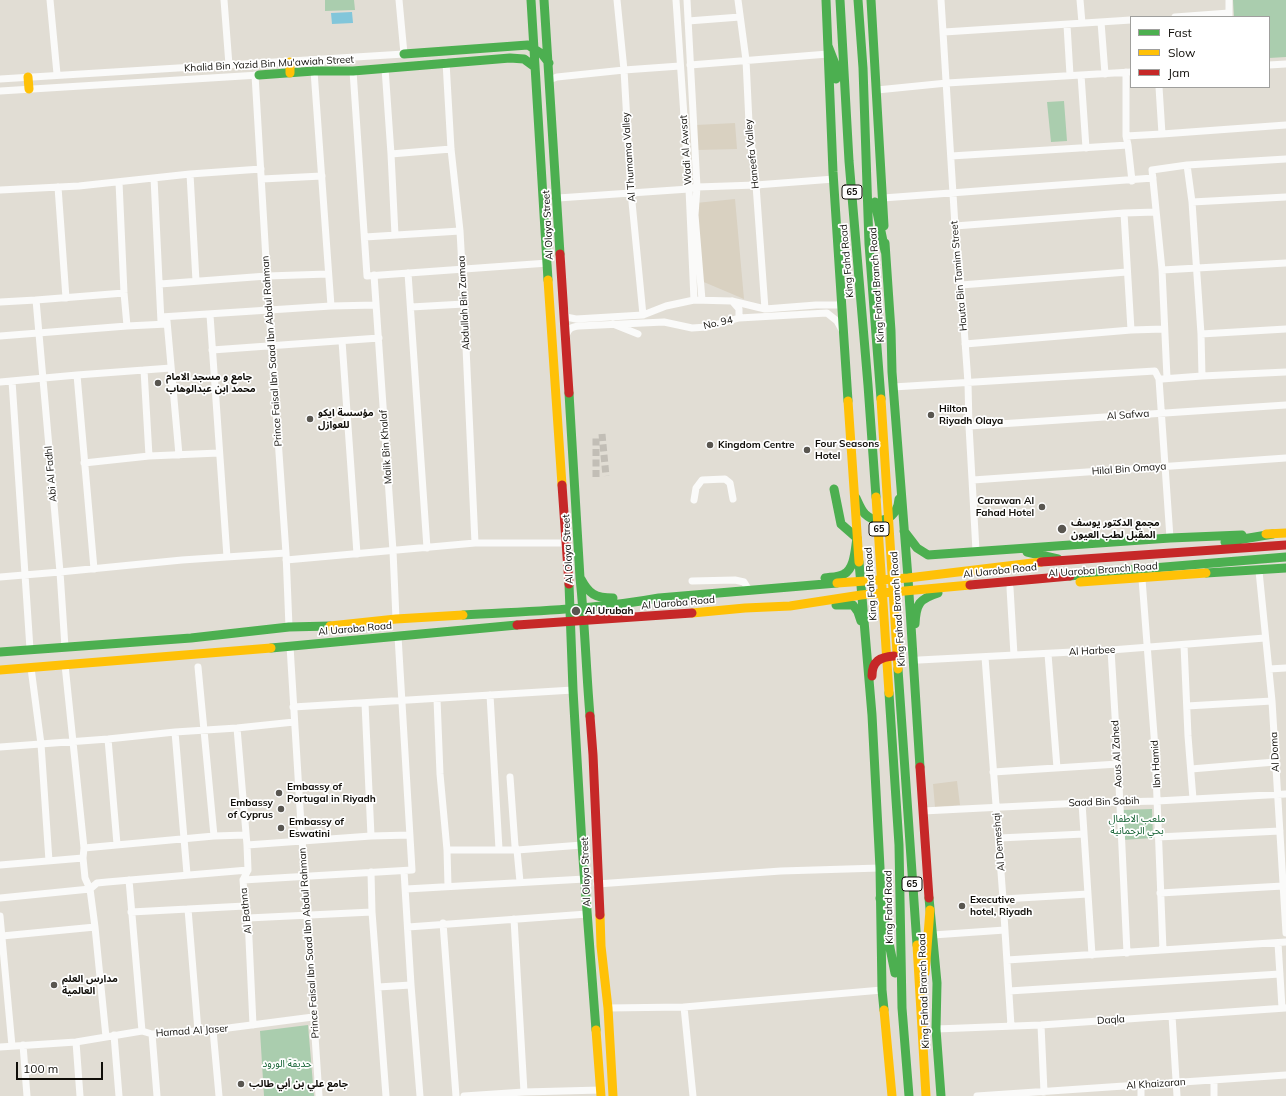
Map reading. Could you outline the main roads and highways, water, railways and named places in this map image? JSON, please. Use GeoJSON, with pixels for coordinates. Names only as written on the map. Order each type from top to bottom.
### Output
{"type":"FeatureCollection","features":[{"type":"Feature","properties":{"kind":"main road","name":"Al Olaya Street"},"geometry":{"type":"LineString","coordinates":[[531,0],[571,621],[573,690],[582,845],[601,1093]]}},
{"type":"Feature","properties":{"kind":"main road","name":"Al Olaya Street"},"geometry":{"type":"LineString","coordinates":[[544,0],[558,198],[562,306],[566,338],[585,660],[593,755],[597,884],[608,1008],[613,1096]]}},
{"type":"Feature","properties":{"kind":"main road"},"geometry":{"type":"LineString","coordinates":[[826,0],[834,179],[857,538],[865,581],[861,595],[872,715],[876,816],[880,868],[882,990],[892,1096]]}},
{"type":"Feature","properties":{"kind":"main road","name":"King Fahd Road"},"geometry":{"type":"LineString","coordinates":[[840,0],[849,151],[869,401],[899,845],[902,1008],[909,1096]]}},
{"type":"Feature","properties":{"kind":"main road","name":"65"},"geometry":{"type":"LineString","coordinates":[[858,0],[861,36],[869,244],[880,385],[926,1096]]}},
{"type":"Feature","properties":{"kind":"main road"},"geometry":{"type":"LineString","coordinates":[[861,36],[864,0]]}},
{"type":"Feature","properties":{"kind":"main road","name":"King Fahad Branch Road"},"geometry":{"type":"LineString","coordinates":[[871,0],[885,250],[891,323],[893,387],[904,531],[905,578],[933,935],[936,983],[936,1029],[941,1096]]}},
{"type":"Feature","properties":{"kind":"main road","name":"Khalid Bin Yazid Bin Mu'awiah Street"},"geometry":{"type":"LineString","coordinates":[[404,54],[528,46],[534,49]]}},
{"type":"Feature","properties":{"kind":"main road"},"geometry":{"type":"LineString","coordinates":[[510,47],[513,52],[510,58]]}},
{"type":"Feature","properties":{"kind":"main road"},"geometry":{"type":"LineString","coordinates":[[534,49],[542,54],[548,63]]}},
{"type":"Feature","properties":{"kind":"main road"},"geometry":{"type":"LineString","coordinates":[[828,50],[835,64],[842,138],[849,151]]}},
{"type":"Feature","properties":{"kind":"main road","name":"Khalid Bin Yazid Bin Mu'awiah Street"},"geometry":{"type":"LineString","coordinates":[[257,75],[314,71],[353,71],[446,62],[510,58],[524,59],[535,67]]}},
{"type":"Feature","properties":{"kind":"main road"},"geometry":{"type":"LineString","coordinates":[[290,62],[290,73]]}},
{"type":"Feature","properties":{"kind":"main road"},"geometry":{"type":"LineString","coordinates":[[28,77],[29,89]]}},
{"type":"Feature","properties":{"kind":"main road"},"geometry":{"type":"LineString","coordinates":[[867,170],[885,250]]}},
{"type":"Feature","properties":{"kind":"main road"},"geometry":{"type":"LineString","coordinates":[[550,306],[554,313],[559,315],[562,311],[562,306]]}},
{"type":"Feature","properties":{"kind":"main road"},"geometry":{"type":"LineString","coordinates":[[834,489],[841,524],[857,538]]}},
{"type":"Feature","properties":{"kind":"main road"},"geometry":{"type":"LineString","coordinates":[[855,494],[859,506],[865,514],[871,518],[882,520],[892,516],[896,512],[901,492]]}},
{"type":"Feature","properties":{"kind":"main road"},"geometry":{"type":"LineString","coordinates":[[904,531],[912,544],[920,552],[928,555],[976,551],[1017,550],[1170,538],[1286,533]]}},
{"type":"Feature","properties":{"kind":"main road"},"geometry":{"type":"LineString","coordinates":[[1174,552],[1273,534]]}},
{"type":"Feature","properties":{"kind":"main road"},"geometry":{"type":"LineString","coordinates":[[790,587],[807,581],[844,574],[851,564],[857,538]]}},
{"type":"Feature","properties":{"kind":"main road","name":"Al Uaroba Road"},"geometry":{"type":"LineString","coordinates":[[0,652],[192,638],[289,627],[330,626],[396,619],[631,603],[659,598],[905,578],[1062,560],[1286,545]]}},
{"type":"Feature","properties":{"kind":"main road"},"geometry":{"type":"LineString","coordinates":[[1017,550],[1062,560]]}},
{"type":"Feature","properties":{"kind":"main road","name":"Al Uaroba Road"},"geometry":{"type":"LineString","coordinates":[[0,670],[290,646],[496,626],[790,606],[871,594],[948,588],[1104,572],[1286,557]]}},
{"type":"Feature","properties":{"kind":"main road","name":"Al Uaroba Branch Road"},"geometry":{"type":"LineString","coordinates":[[917,716],[919,660],[915,623],[919,603],[924,597],[938,593],[960,593],[1107,580],[1142,579],[1286,568]]}},
{"type":"Feature","properties":{"kind":"main road"},"geometry":{"type":"LineString","coordinates":[[1074,576],[1107,580]]}},
{"type":"Feature","properties":{"kind":"main road"},"geometry":{"type":"LineString","coordinates":[[580,578],[585,588],[597,598],[651,596],[659,598]]}},
{"type":"Feature","properties":{"kind":"main road"},"geometry":{"type":"LineString","coordinates":[[920,590],[938,593],[948,588]]}},
{"type":"Feature","properties":{"kind":"main road"},"geometry":{"type":"LineString","coordinates":[[790,606],[805,608],[845,604],[853,605],[858,612],[864,634]]}},
{"type":"Feature","properties":{"kind":"main road"},"geometry":{"type":"LineString","coordinates":[[872,715],[872,670],[875,662],[888,656],[900,658],[909,665],[914,676],[917,716]]}},
{"type":"Feature","properties":{"kind":"main road"},"geometry":{"type":"LineString","coordinates":[[880,898],[902,1008]]}},
{"type":"Feature","properties":{"kind":"main road"},"geometry":{"type":"LineString","coordinates":[[922,1016],[930,910]]}},
{"type":"Feature","properties":{"kind":"main road"},"geometry":{"type":"LineString","coordinates":[[590,948],[588,918],[592,912],[597,914],[600,922]]}},
{"type":"Feature","properties":{"kind":"water"},"geometry":{"type":"Polygon","coordinates":[[[352,12],[353,23],[332,24],[331,13],[352,12]]]}},
{"type":"Feature","properties":{"kind":"tunnel"},"geometry":{"type":"LineString","coordinates":[[602,434],[606,476]]}},
{"type":"Feature","properties":{"kind":"tunnel"},"geometry":{"type":"LineString","coordinates":[[596,437],[596,477]]}},
{"type":"Feature","properties":{"kind":"place","name":"جامع و مسجد الامام محمد ابن عبدالوهاب"},"geometry":{"type":"Point","coordinates":[158,383]}},
{"type":"Feature","properties":{"kind":"place","name":"Hilton Riyadh Olaya"},"geometry":{"type":"Point","coordinates":[931,415]}},
{"type":"Feature","properties":{"kind":"place","name":"مؤسسة ايكو للعوازل"},"geometry":{"type":"Point","coordinates":[310,419]}},
{"type":"Feature","properties":{"kind":"place","name":"Kingdom Centre"},"geometry":{"type":"Point","coordinates":[710,445]}},
{"type":"Feature","properties":{"kind":"place","name":"Four Seasons Hotel"},"geometry":{"type":"Point","coordinates":[807,450]}},
{"type":"Feature","properties":{"kind":"place","name":"Carawan Al Fahad Hotel"},"geometry":{"type":"Point","coordinates":[1042,507]}},
{"type":"Feature","properties":{"kind":"place","name":"مجمع الدكتور يوسف المقبل لطب العيون"},"geometry":{"type":"Point","coordinates":[1062,529]}},
{"type":"Feature","properties":{"kind":"place","name":"Al Urubah"},"geometry":{"type":"Point","coordinates":[576,611]}},
{"type":"Feature","properties":{"kind":"place","name":"Embassy of Portugal in Riyadh"},"geometry":{"type":"Point","coordinates":[279,793]}},
{"type":"Feature","properties":{"kind":"place","name":"Embassy of Cyprus"},"geometry":{"type":"Point","coordinates":[281,809]}},
{"type":"Feature","properties":{"kind":"place","name":"Embassy of Eswatini"},"geometry":{"type":"Point","coordinates":[281,828]}},
{"type":"Feature","properties":{"kind":"place","name":"Executive hotel, Riyadh"},"geometry":{"type":"Point","coordinates":[962,906]}},
{"type":"Feature","properties":{"kind":"place","name":"مدارس العلم العالمية"},"geometry":{"type":"Point","coordinates":[54,985]}},
{"type":"Feature","properties":{"kind":"place","name":"جامع علي بن أبي طالب"},"geometry":{"type":"Point","coordinates":[241,1084]}},
{"type":"Feature","properties":{"kind":"park label","name":"ملعب الاطفال بحي الرحمانية"},"geometry":{"type":"Point","coordinates":[1137,824]}},
{"type":"Feature","properties":{"kind":"park label","name":"حديقة الورود"},"geometry":{"type":"Point","coordinates":[287,1064]}}]}
